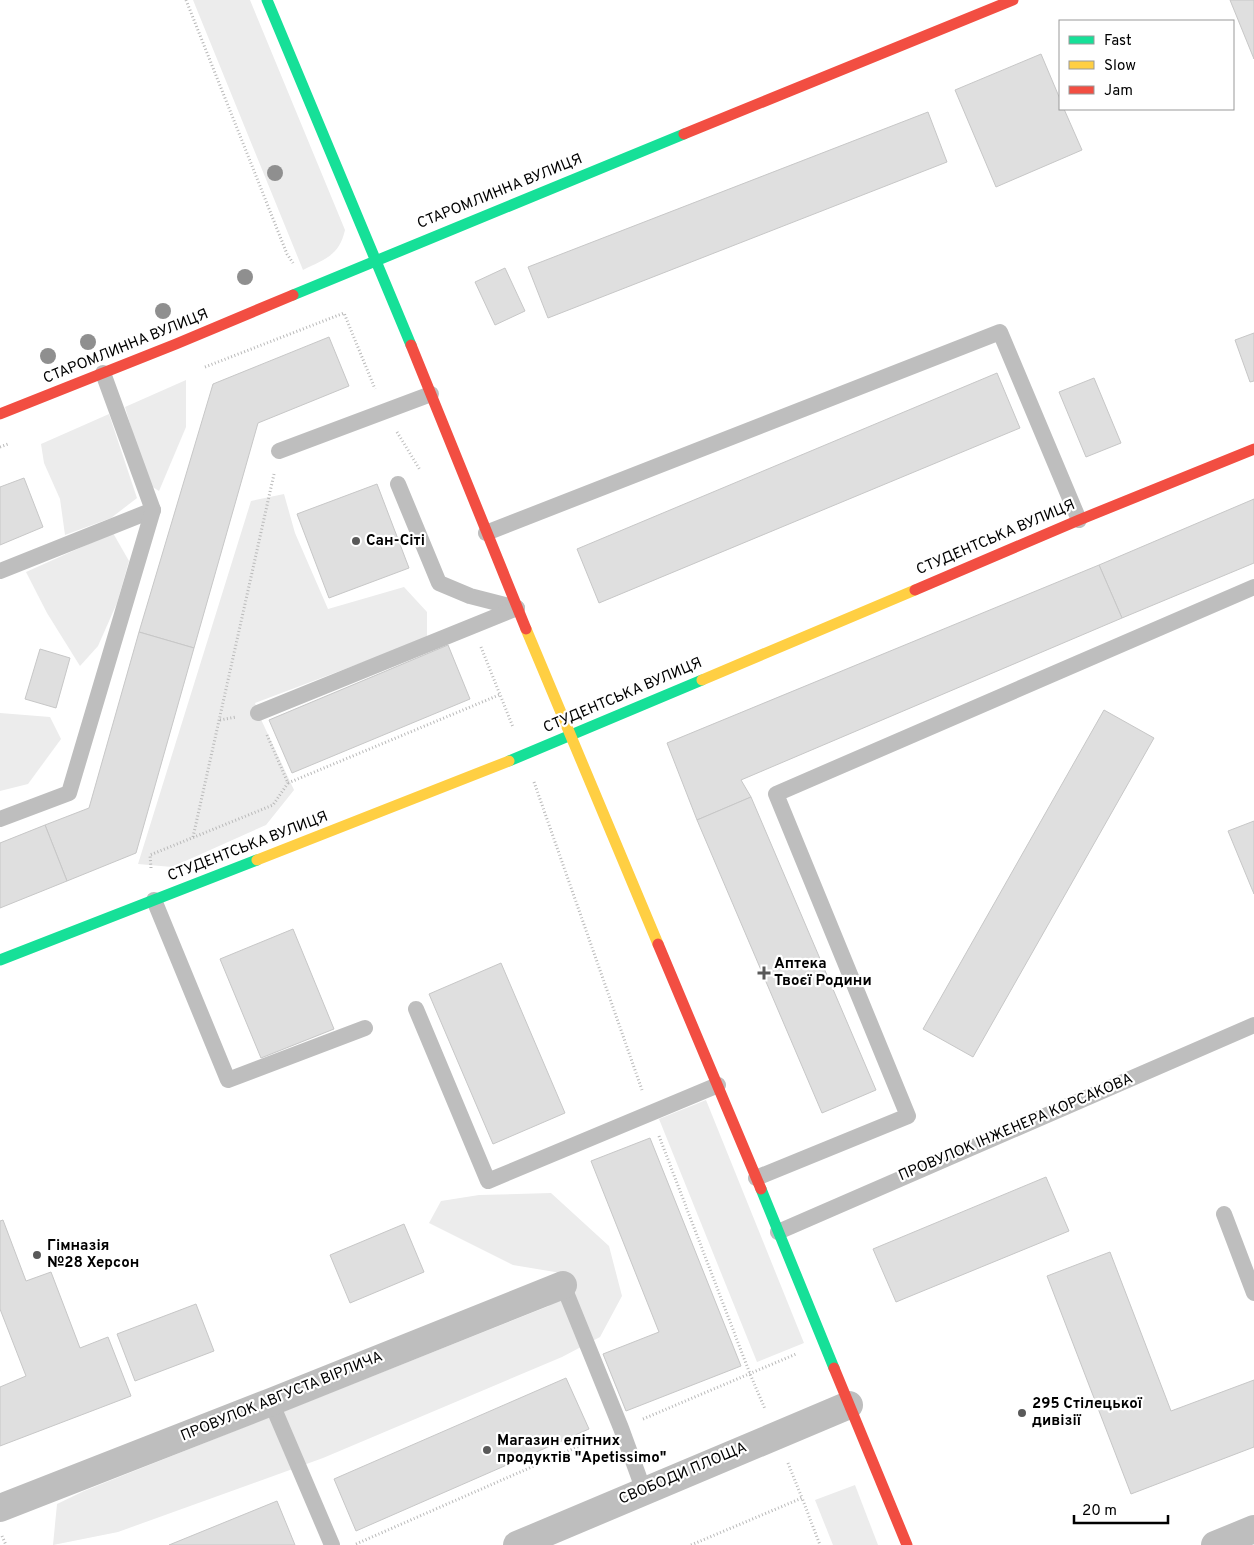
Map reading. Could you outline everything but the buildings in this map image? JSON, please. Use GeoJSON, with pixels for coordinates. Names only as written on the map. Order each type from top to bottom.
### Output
{"type":"FeatureCollection","features":[{"type":"Feature","properties":{"kind":"street"},"geometry":{"type":"LineString","coordinates":[[267,0],[431,394],[517,608],[718,1085],[907,1545]]}},
{"type":"Feature","properties":{"kind":"street","name":"СТАРОМЛИННА ВУЛИЦЯ"},"geometry":{"type":"LineString","coordinates":[[0,414],[1013,0]]}},
{"type":"Feature","properties":{"kind":"street","name":"СТУДЕНТСЬКА ВУЛИЦЯ"},"geometry":{"type":"LineString","coordinates":[[0,960],[524,755],[1079,520],[1254,449]]}},
{"type":"Feature","properties":{"kind":"street","name":"ПРОВУЛОК АВГУСТА ВІРЛИЧА"},"geometry":{"type":"LineString","coordinates":[[0,1508],[563,1285]]}},
{"type":"Feature","properties":{"kind":"street","name":"СВОБОДИ ПЛОЩА"},"geometry":{"type":"LineString","coordinates":[[517,1545],[849,1405]]}},
{"type":"Feature","properties":{"kind":"street"},"geometry":{"type":"LineString","coordinates":[[1215,1545],[1254,1529]]}},
{"type":"Feature","properties":{"kind":"lane"},"geometry":{"type":"LineString","coordinates":[[486,533],[1000,332],[1079,520]]}},
{"type":"Feature","properties":{"kind":"lane"},"geometry":{"type":"LineString","coordinates":[[0,819],[68,793],[153,510],[103,373]]}},
{"type":"Feature","properties":{"kind":"lane"},"geometry":{"type":"LineString","coordinates":[[279,451],[431,394]]}},
{"type":"Feature","properties":{"kind":"lane"},"geometry":{"type":"LineString","coordinates":[[398,484],[438,583],[470,596],[517,608]]}},
{"type":"Feature","properties":{"kind":"lane"},"geometry":{"type":"LineString","coordinates":[[0,571],[153,510]]}},
{"type":"Feature","properties":{"kind":"lane"},"geometry":{"type":"LineString","coordinates":[[756,1178],[908,1116],[776,794],[1254,587]]}},
{"type":"Feature","properties":{"kind":"lane"},"geometry":{"type":"LineString","coordinates":[[258,713],[517,608]]}},
{"type":"Feature","properties":{"kind":"lane"},"geometry":{"type":"LineString","coordinates":[[154,900],[228,1080],[365,1028]]}},
{"type":"Feature","properties":{"kind":"lane"},"geometry":{"type":"LineString","coordinates":[[416,1009],[488,1181],[718,1085]]}},
{"type":"Feature","properties":{"kind":"lane","name":"ПРОВУЛОК ІНЖЕНЕРА КОРСАКОВА"},"geometry":{"type":"LineString","coordinates":[[778,1232],[1254,1025]]}},
{"type":"Feature","properties":{"kind":"lane"},"geometry":{"type":"LineString","coordinates":[[1224,1214],[1254,1293]]}},
{"type":"Feature","properties":{"kind":"lane"},"geometry":{"type":"LineString","coordinates":[[563,1285],[621,1428],[644,1491]]}},
{"type":"Feature","properties":{"kind":"lane"},"geometry":{"type":"LineString","coordinates":[[271,1402],[332,1545]]}},
{"type":"Feature","properties":{"kind":"path"},"geometry":{"type":"LineString","coordinates":[[186,0],[287,254],[309,288]]}},
{"type":"Feature","properties":{"kind":"path"},"geometry":{"type":"LineString","coordinates":[[193,837],[279,451]]}},
{"type":"Feature","properties":{"kind":"path"},"geometry":{"type":"LineString","coordinates":[[154,900],[150,855],[273,805],[288,783],[499,694]]}},
{"type":"Feature","properties":{"kind":"path"},"geometry":{"type":"LineString","coordinates":[[258,713],[288,783]]}},
{"type":"Feature","properties":{"kind":"path"},"geometry":{"type":"LineString","coordinates":[[524,755],[650,1113],[750,1374],[820,1545]]}},
{"type":"Feature","properties":{"kind":"path"},"geometry":{"type":"LineString","coordinates":[[353,1545],[823,1342]]}},
{"type":"Feature","properties":{"kind":"path"},"geometry":{"type":"LineString","coordinates":[[691,1545],[802,1498]]}},
{"type":"Feature","properties":{"kind":"shaded area"},"geometry":{"type":"Polygon","coordinates":[[[193,0],[250,0],[345,230],[339,246],[330,256],[303,270],[193,0]]]}},
{"type":"Feature","properties":{"kind":"shaded area"},"geometry":{"type":"Polygon","coordinates":[[[186,380],[186,427],[159,491],[148,484],[125,407],[186,380]]]}},
{"type":"Feature","properties":{"kind":"shaded area"},"geometry":{"type":"Polygon","coordinates":[[[109,414],[137,498],[111,518],[65,535],[60,499],[44,463],[41,444],[109,414]]]}},
{"type":"Feature","properties":{"kind":"shaded area"},"geometry":{"type":"Polygon","coordinates":[[[284,494],[295,533],[328,609],[404,587],[427,612],[427,638],[255,703],[294,790],[266,825],[172,867],[138,864],[251,501],[284,494]]]}},
{"type":"Feature","properties":{"kind":"shaded area"},"geometry":{"type":"Polygon","coordinates":[[[113,533],[129,561],[117,603],[98,646],[80,666],[47,613],[26,572],[113,533]]]}},
{"type":"Feature","properties":{"kind":"shaded area"},"geometry":{"type":"Polygon","coordinates":[[[0,713],[50,717],[61,739],[28,784],[0,791],[0,713]]]}},
{"type":"Feature","properties":{"kind":"shaded area"},"geometry":{"type":"Polygon","coordinates":[[[706,1100],[804,1343],[757,1362],[659,1119],[706,1100]]]}},
{"type":"Feature","properties":{"kind":"shaded area"},"geometry":{"type":"Polygon","coordinates":[[[551,1193],[609,1246],[622,1296],[600,1337],[562,1357],[323,1458],[118,1532],[53,1545],[57,1504],[84,1491],[549,1306],[567,1274],[513,1265],[429,1223],[441,1201],[479,1195],[551,1193]]]}},
{"type":"Feature","properties":{"kind":"shaded area"},"geometry":{"type":"Polygon","coordinates":[[[855,1485],[878,1545],[833,1545],[815,1500],[855,1485]]]}},
{"type":"Feature","properties":{"kind":"traffic: fast"},"geometry":{"type":"LineString","coordinates":[[267,0],[411,345]]}},
{"type":"Feature","properties":{"kind":"traffic: fast"},"geometry":{"type":"LineString","coordinates":[[293,295],[684,134]]}},
{"type":"Feature","properties":{"kind":"traffic: fast"},"geometry":{"type":"LineString","coordinates":[[509,761],[702,680]]}},
{"type":"Feature","properties":{"kind":"traffic: fast"},"geometry":{"type":"LineString","coordinates":[[0,960],[257,860]]}},
{"type":"Feature","properties":{"kind":"traffic: fast"},"geometry":{"type":"LineString","coordinates":[[761,1189],[834,1368]]}},
{"type":"Feature","properties":{"kind":"traffic: slow"},"geometry":{"type":"LineString","coordinates":[[702,680],[915,590]]}},
{"type":"Feature","properties":{"kind":"traffic: slow"},"geometry":{"type":"LineString","coordinates":[[526,629],[658,944]]}},
{"type":"Feature","properties":{"kind":"traffic: slow"},"geometry":{"type":"LineString","coordinates":[[257,860],[509,761]]}},
{"type":"Feature","properties":{"kind":"traffic: jam"},"geometry":{"type":"LineString","coordinates":[[684,134],[1013,0]]}},
{"type":"Feature","properties":{"kind":"traffic: jam"},"geometry":{"type":"LineString","coordinates":[[0,414],[293,295]]}},
{"type":"Feature","properties":{"kind":"traffic: jam"},"geometry":{"type":"LineString","coordinates":[[411,345],[526,629]]}},
{"type":"Feature","properties":{"kind":"traffic: jam"},"geometry":{"type":"LineString","coordinates":[[915,590],[1079,520],[1254,449]]}},
{"type":"Feature","properties":{"kind":"traffic: jam"},"geometry":{"type":"LineString","coordinates":[[658,944],[761,1189]]}},
{"type":"Feature","properties":{"kind":"traffic: jam"},"geometry":{"type":"LineString","coordinates":[[834,1368],[907,1545]]}},
{"type":"Feature","properties":{"kind":"place","name":"Сан-Сіті"},"geometry":{"type":"Point","coordinates":[356,541]}},
{"type":"Feature","properties":{"kind":"place","name":"Аптека Твоєї Родини"},"geometry":{"type":"Point","coordinates":[764,973]}},
{"type":"Feature","properties":{"kind":"place","name":"Гімназія №28 Херсон"},"geometry":{"type":"Point","coordinates":[37,1255]}},
{"type":"Feature","properties":{"kind":"place","name":"295 Стілецької дивізії"},"geometry":{"type":"Point","coordinates":[1022,1413]}},
{"type":"Feature","properties":{"kind":"place","name":"Магазин елітних продуктів \"Apetissimo\""},"geometry":{"type":"Point","coordinates":[487,1450]}}]}
